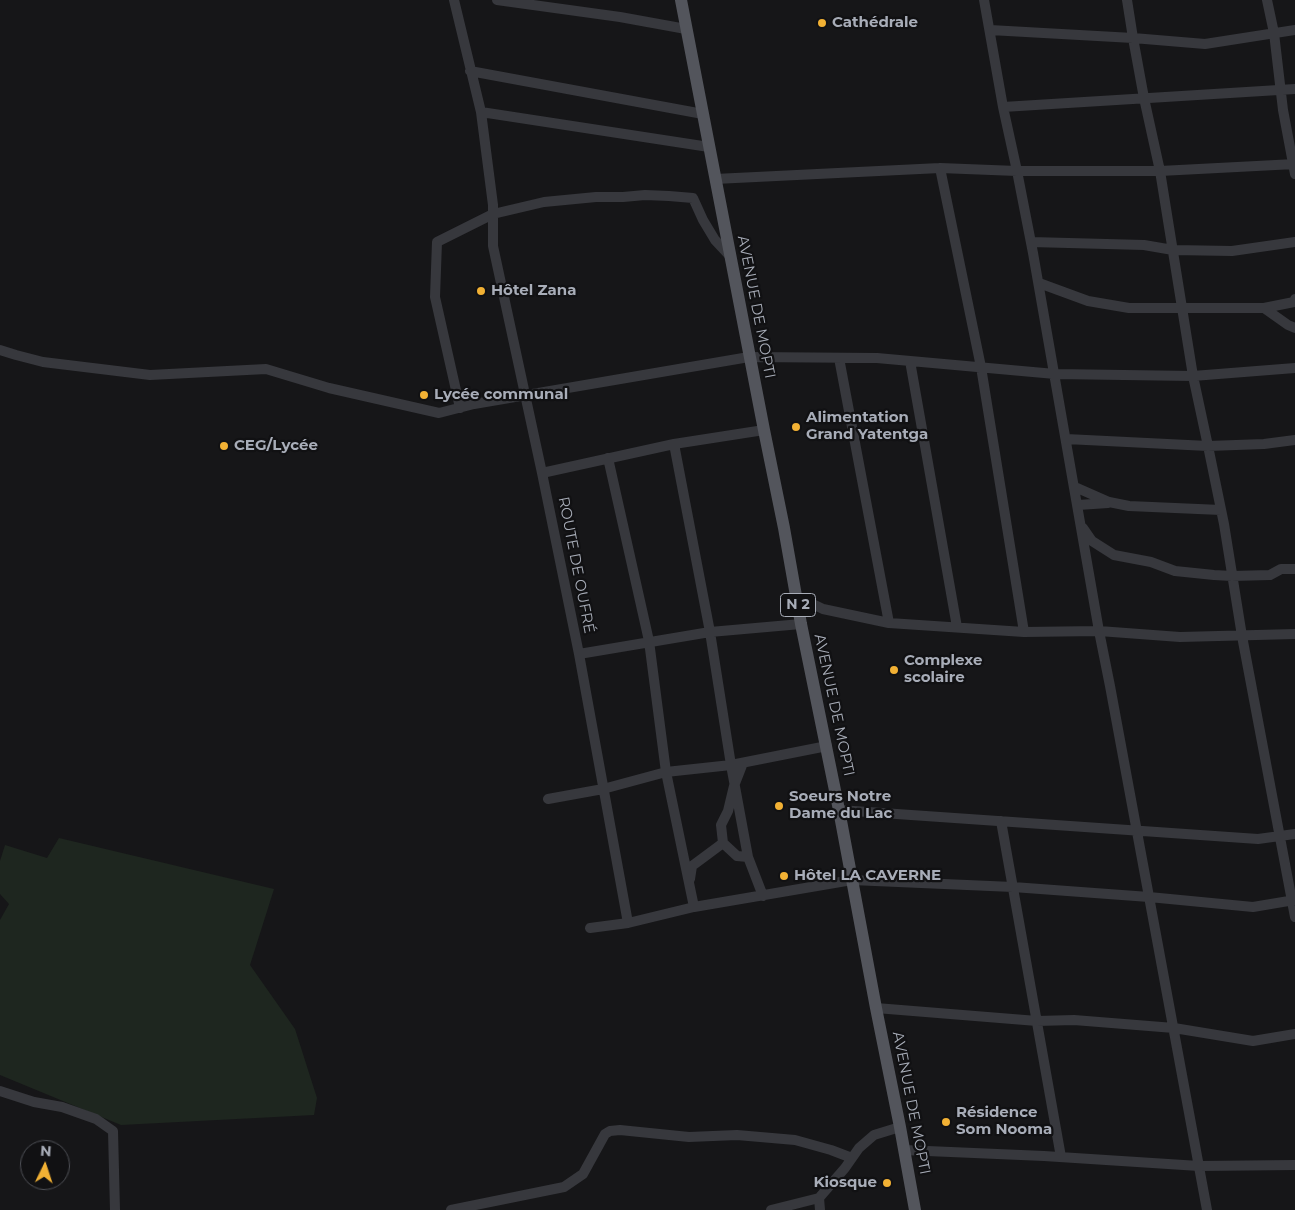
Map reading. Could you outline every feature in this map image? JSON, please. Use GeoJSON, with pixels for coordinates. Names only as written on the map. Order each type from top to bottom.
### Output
{"type":"FeatureCollection","features":[{"type":"Feature","properties":{"kind":"main road","name":"AVENUE DE MOPTI"},"geometry":{"type":"LineString","coordinates":[[681,0],[915,1210]]}},
{"type":"Feature","properties":{"kind":"street","name":"ROUTE DE OUFRÉ"},"geometry":{"type":"LineString","coordinates":[[454,0],[481,112],[493,214],[493,246],[579,654],[628,923]]}},
{"type":"Feature","properties":{"kind":"street"},"geometry":{"type":"LineString","coordinates":[[497,0],[620,17],[686,29]]}},
{"type":"Feature","properties":{"kind":"street"},"geometry":{"type":"LineString","coordinates":[[984,0],[1003,107],[1039,282],[1099,631],[1207,1210]]}},
{"type":"Feature","properties":{"kind":"street"},"geometry":{"type":"LineString","coordinates":[[1127,0],[1144,98],[1160,170],[1192,376],[1221,510],[1242,636],[1295,917]]}},
{"type":"Feature","properties":{"kind":"street"},"geometry":{"type":"LineString","coordinates":[[715,179],[940,168],[1017,171],[1295,168],[1283,110],[1274,33],[1267,0]]}},
{"type":"Feature","properties":{"kind":"street"},"geometry":{"type":"LineString","coordinates":[[990,30],[1204,44],[1295,30]]}},
{"type":"Feature","properties":{"kind":"street"},"geometry":{"type":"LineString","coordinates":[[470,71],[703,114]]}},
{"type":"Feature","properties":{"kind":"street"},"geometry":{"type":"LineString","coordinates":[[1003,107],[1295,89]]}},
{"type":"Feature","properties":{"kind":"street"},"geometry":{"type":"LineString","coordinates":[[481,112],[709,148]]}},
{"type":"Feature","properties":{"kind":"street"},"geometry":{"type":"LineString","coordinates":[[940,168],[981,367],[1024,632]]}},
{"type":"Feature","properties":{"kind":"street"},"geometry":{"type":"LineString","coordinates":[[460,408],[435,297],[437,242],[493,214],[544,202],[596,197],[669,196],[693,198],[715,240],[730,256]]}},
{"type":"Feature","properties":{"kind":"street"},"geometry":{"type":"LineString","coordinates":[[1031,242],[1144,245],[1173,250],[1232,251],[1295,242]]}},
{"type":"Feature","properties":{"kind":"street"},"geometry":{"type":"LineString","coordinates":[[1039,282],[1088,302],[1129,308],[1264,308],[1294,302],[1295,299]]}},
{"type":"Feature","properties":{"kind":"street"},"geometry":{"type":"LineString","coordinates":[[1264,308],[1295,328]]}},
{"type":"Feature","properties":{"kind":"street"},"geometry":{"type":"LineString","coordinates":[[0,350],[16,356],[44,362],[150,375],[266,369],[329,388],[439,413],[525,395],[749,357],[877,358],[1055,374],[1192,376],[1295,368]]}},
{"type":"Feature","properties":{"kind":"street"},"geometry":{"type":"LineString","coordinates":[[839,358],[889,623]]}},
{"type":"Feature","properties":{"kind":"street"},"geometry":{"type":"LineString","coordinates":[[910,361],[957,627]]}},
{"type":"Feature","properties":{"kind":"street"},"geometry":{"type":"LineString","coordinates":[[542,473],[674,444],[764,430]]}},
{"type":"Feature","properties":{"kind":"street"},"geometry":{"type":"LineString","coordinates":[[1066,439],[1208,446],[1264,444],[1295,440]]}},
{"type":"Feature","properties":{"kind":"street"},"geometry":{"type":"LineString","coordinates":[[674,444],[710,632],[734,786],[748,858],[764,896]]}},
{"type":"Feature","properties":{"kind":"street"},"geometry":{"type":"LineString","coordinates":[[608,458],[649,641],[666,772],[694,907]]}},
{"type":"Feature","properties":{"kind":"street"},"geometry":{"type":"LineString","coordinates":[[1075,487],[1109,502],[1129,506],[1221,510]]}},
{"type":"Feature","properties":{"kind":"street"},"geometry":{"type":"LineString","coordinates":[[1078,505],[1109,502]]}},
{"type":"Feature","properties":{"kind":"street"},"geometry":{"type":"LineString","coordinates":[[1081,526],[1092,542],[1114,555],[1151,562],[1175,571],[1232,576],[1270,575],[1281,569],[1295,568]]}},
{"type":"Feature","properties":{"kind":"street"},"geometry":{"type":"LineString","coordinates":[[796,596],[822,609],[889,623],[1024,632],[1099,631],[1180,636],[1295,634]]}},
{"type":"Feature","properties":{"kind":"street"},"geometry":{"type":"LineString","coordinates":[[579,654],[710,632],[801,624]]}},
{"type":"Feature","properties":{"kind":"street"},"geometry":{"type":"LineString","coordinates":[[548,799],[603,789],[666,772],[731,765],[826,746]]}},
{"type":"Feature","properties":{"kind":"street"},"geometry":{"type":"LineString","coordinates":[[743,763],[734,786],[728,811],[721,825],[723,842],[737,856],[748,858]]}},
{"type":"Feature","properties":{"kind":"street"},"geometry":{"type":"LineString","coordinates":[[839,810],[1258,839],[1295,834]]}},
{"type":"Feature","properties":{"kind":"street"},"geometry":{"type":"LineString","coordinates":[[1001,821],[1061,1157]]}},
{"type":"Feature","properties":{"kind":"street"},"geometry":{"type":"LineString","coordinates":[[689,882],[692,866],[723,842]]}},
{"type":"Feature","properties":{"kind":"street"},"geometry":{"type":"LineString","coordinates":[[590,928],[628,923],[694,907],[852,880],[1013,887],[1253,907],[1293,900]]}},
{"type":"Feature","properties":{"kind":"street"},"geometry":{"type":"LineString","coordinates":[[876,1008],[1036,1021],[1074,1020],[1174,1028],[1253,1041],[1295,1034]]}},
{"type":"Feature","properties":{"kind":"street"},"geometry":{"type":"LineString","coordinates":[[0,1091],[34,1102],[62,1107],[96,1119],[113,1131],[114,1210]]}},
{"type":"Feature","properties":{"kind":"street"},"geometry":{"type":"LineString","coordinates":[[771,1210],[819,1198],[860,1148],[874,1135],[900,1127]]}},
{"type":"Feature","properties":{"kind":"street"},"geometry":{"type":"LineString","coordinates":[[451,1210],[564,1187],[582,1174],[605,1134],[610,1131],[620,1130],[689,1137],[738,1135],[795,1140],[852,1158]]}},
{"type":"Feature","properties":{"kind":"street"},"geometry":{"type":"LineString","coordinates":[[904,1150],[1200,1166],[1295,1165]]}},
{"type":"Feature","properties":{"kind":"street"},"geometry":{"type":"LineString","coordinates":[[819,1198],[820,1210]]}},
{"type":"Feature","properties":{"kind":"shaded area"},"geometry":{"type":"Polygon","coordinates":[[[59,838],[274,889],[250,965],[295,1029],[317,1098],[314,1115],[121,1125],[0,1075],[0,920],[9,904],[0,894],[0,861],[5,845],[47,858],[59,838]]]}},
{"type":"Feature","properties":{"kind":"place","name":"Cathédrale"},"geometry":{"type":"Point","coordinates":[822,23]}},
{"type":"Feature","properties":{"kind":"place","name":"Hôtel Zana"},"geometry":{"type":"Point","coordinates":[481,291]}},
{"type":"Feature","properties":{"kind":"place","name":"Lycée communal"},"geometry":{"type":"Point","coordinates":[424,395]}},
{"type":"Feature","properties":{"kind":"place","name":"Alimentation Grand Yatentga"},"geometry":{"type":"Point","coordinates":[796,427]}},
{"type":"Feature","properties":{"kind":"place","name":"CEG/Lycée"},"geometry":{"type":"Point","coordinates":[224,446]}},
{"type":"Feature","properties":{"kind":"place","name":"Complexe scolaire"},"geometry":{"type":"Point","coordinates":[894,670]}},
{"type":"Feature","properties":{"kind":"place","name":"Soeurs Notre Dame du Lac"},"geometry":{"type":"Point","coordinates":[779,806]}},
{"type":"Feature","properties":{"kind":"place","name":"Hôtel LA CAVERNE"},"geometry":{"type":"Point","coordinates":[784,876]}},
{"type":"Feature","properties":{"kind":"place","name":"Résidence Som Nooma"},"geometry":{"type":"Point","coordinates":[946,1122]}},
{"type":"Feature","properties":{"kind":"place","name":"Kiosque"},"geometry":{"type":"Point","coordinates":[887,1183]}}]}
